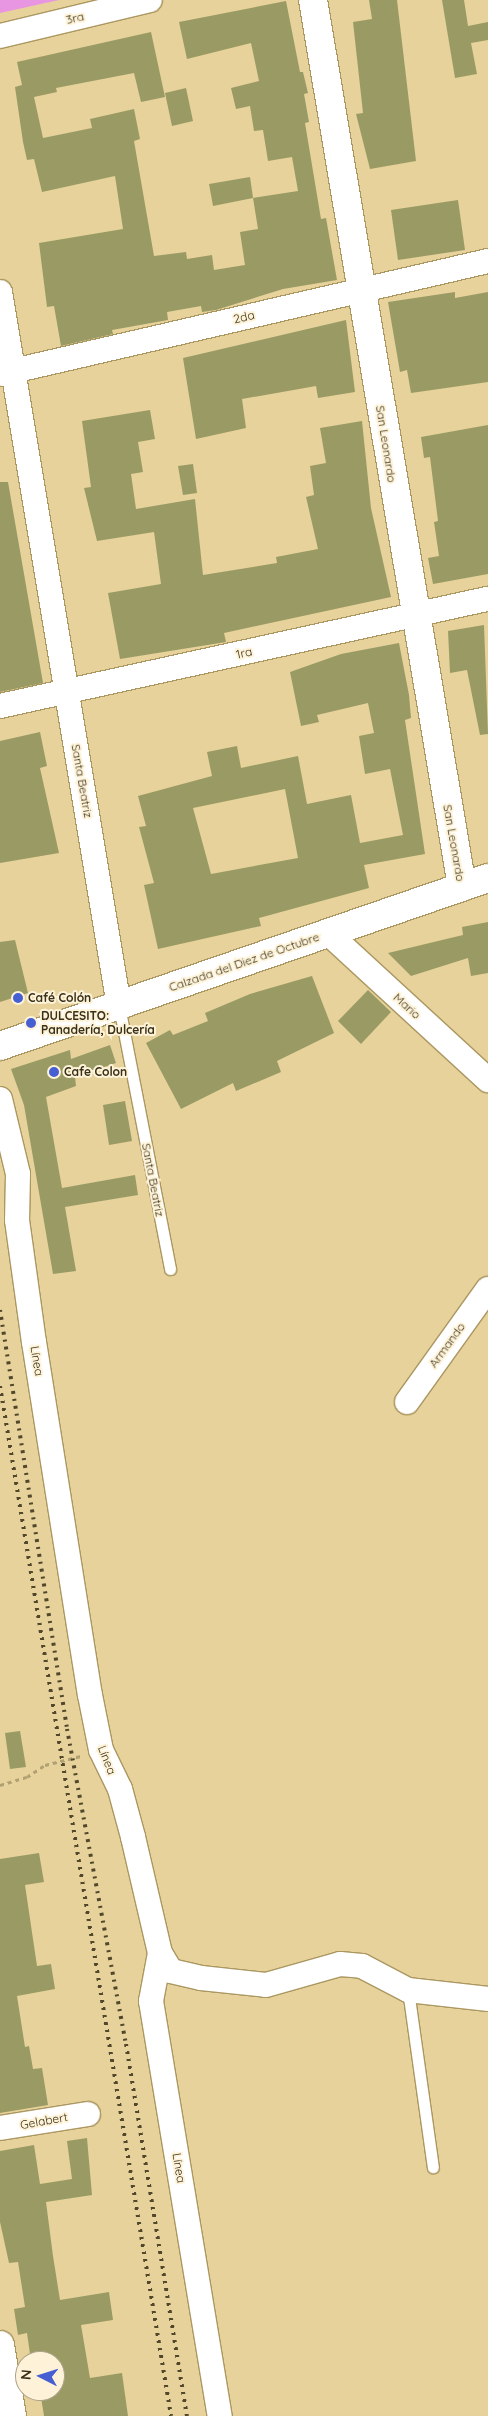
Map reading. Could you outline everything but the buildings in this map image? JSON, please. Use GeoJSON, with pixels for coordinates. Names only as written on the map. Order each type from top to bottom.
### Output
{"type":"FeatureCollection","features":[{"type":"Feature","properties":{"kind":"street","name":"3ra"},"geometry":{"type":"LineString","coordinates":[[0,36],[150,0]]}},
{"type":"Feature","properties":{"kind":"street","name":"San Leonardo"},"geometry":{"type":"LineString","coordinates":[[313,0],[360,290],[462,887]]}},
{"type":"Feature","properties":{"kind":"street","name":"2da"},"geometry":{"type":"LineString","coordinates":[[7,372],[488,261]]}},
{"type":"Feature","properties":{"kind":"street","name":"Santa Beatriz"},"geometry":{"type":"LineString","coordinates":[[0,292],[7,372],[67,691],[119,1006]]}},
{"type":"Feature","properties":{"kind":"street","name":"1ra"},"geometry":{"type":"LineString","coordinates":[[0,706],[488,599]]}},
{"type":"Feature","properties":{"kind":"street","name":"Calzada del Diez de Octubre"},"geometry":{"type":"LineString","coordinates":[[0,1046],[119,1006],[326,932],[488,878]]}},
{"type":"Feature","properties":{"kind":"street","name":"Mario"},"geometry":{"type":"LineString","coordinates":[[326,932],[488,1080]]}},
{"type":"Feature","properties":{"kind":"street","name":"Línea"},"geometry":{"type":"LineString","coordinates":[[0,1099],[18,1174],[17,1220],[34,1342],[101,1750],[120,1789],[160,1953],[151,2001],[220,2416]]}},
{"type":"Feature","properties":{"kind":"street","name":"Armando"},"geometry":{"type":"LineString","coordinates":[[407,1402],[488,1289]]}},
{"type":"Feature","properties":{"kind":"street"},"geometry":{"type":"LineString","coordinates":[[160,1953],[172,1971],[201,1978],[266,1985],[340,1964],[362,1966],[408,1990],[488,1999]]}},
{"type":"Feature","properties":{"kind":"street","name":"Gelabert"},"geometry":{"type":"LineString","coordinates":[[0,2128],[88,2114]]}},
{"type":"Feature","properties":{"kind":"street"},"geometry":{"type":"LineString","coordinates":[[0,2345],[12,2416]]}},
{"type":"Feature","properties":{"kind":"lane","name":"Santa Beatriz"},"geometry":{"type":"LineString","coordinates":[[119,1006],[170,1269]]}},
{"type":"Feature","properties":{"kind":"lane"},"geometry":{"type":"LineString","coordinates":[[408,1990],[433,2167]]}},
{"type":"Feature","properties":{"kind":"path"},"geometry":{"type":"LineString","coordinates":[[0,1786],[27,1777],[45,1765],[101,1750]]}},
{"type":"Feature","properties":{"kind":"shaded area"},"geometry":{"type":"Polygon","coordinates":[[[0,0],[59,0],[0,13],[0,0]]]}},
{"type":"Feature","properties":{"kind":"railway"},"geometry":{"type":"LineString","coordinates":[[0,1310],[67,1729],[126,2044],[187,2416]]}},
{"type":"Feature","properties":{"kind":"railway"},"geometry":{"type":"LineString","coordinates":[[0,1386],[171,2416]]}},
{"type":"Feature","properties":{"kind":"place","name":"Café Colón"},"geometry":{"type":"Point","coordinates":[18,998]}},
{"type":"Feature","properties":{"kind":"place","name":"DULCESITO: Panadería, Dulcería"},"geometry":{"type":"Point","coordinates":[31,1023]}},
{"type":"Feature","properties":{"kind":"place","name":"Cafe Colon"},"geometry":{"type":"Point","coordinates":[54,1072]}}]}
